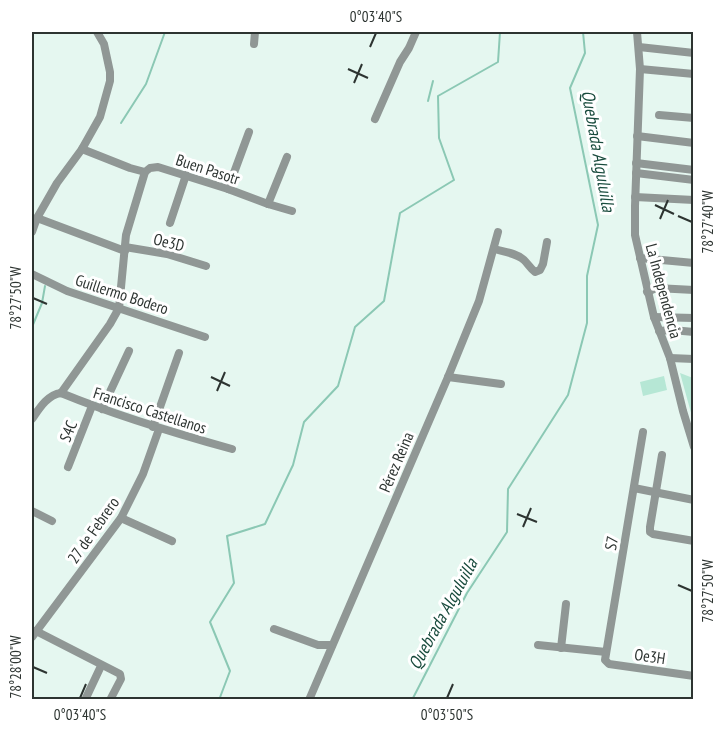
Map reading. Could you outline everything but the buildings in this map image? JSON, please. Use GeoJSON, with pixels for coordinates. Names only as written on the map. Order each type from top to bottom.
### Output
{"type":"FeatureCollection","features":[{"type":"Feature","properties":{"kind":"street"},"geometry":{"type":"LineString","coordinates":[[32,232],[37,218],[57,183],[82,149],[100,117],[110,81],[110,72],[104,44],[97,32]]}},
{"type":"Feature","properties":{"kind":"street"},"geometry":{"type":"LineString","coordinates":[[254,44],[255,32]]}},
{"type":"Feature","properties":{"kind":"street"},"geometry":{"type":"LineString","coordinates":[[375,119],[416,32]]}},
{"type":"Feature","properties":{"kind":"street","name":"La Independencia"},"geometry":{"type":"LineString","coordinates":[[637,32],[640,69],[634,226],[647,292],[670,358],[693,447]]}},
{"type":"Feature","properties":{"kind":"street"},"geometry":{"type":"LineString","coordinates":[[639,47],[693,53]]}},
{"type":"Feature","properties":{"kind":"street"},"geometry":{"type":"LineString","coordinates":[[640,69],[693,74]]}},
{"type":"Feature","properties":{"kind":"street"},"geometry":{"type":"LineString","coordinates":[[659,114],[693,118]]}},
{"type":"Feature","properties":{"kind":"street"},"geometry":{"type":"LineString","coordinates":[[228,189],[249,132]]}},
{"type":"Feature","properties":{"kind":"street"},"geometry":{"type":"LineString","coordinates":[[638,136],[693,143]]}},
{"type":"Feature","properties":{"kind":"street","name":"Buen Pasotr"},"geometry":{"type":"LineString","coordinates":[[82,149],[130,168],[145,172],[150,168],[158,167],[292,211]]}},
{"type":"Feature","properties":{"kind":"street"},"geometry":{"type":"LineString","coordinates":[[268,204],[287,157]]}},
{"type":"Feature","properties":{"kind":"street"},"geometry":{"type":"LineString","coordinates":[[636,163],[693,170]]}},
{"type":"Feature","properties":{"kind":"street"},"geometry":{"type":"LineString","coordinates":[[32,419],[49,398],[56,393],[61,393],[119,308],[126,235],[145,172]]}},
{"type":"Feature","properties":{"kind":"street"},"geometry":{"type":"LineString","coordinates":[[636,173],[693,180]]}},
{"type":"Feature","properties":{"kind":"street"},"geometry":{"type":"LineString","coordinates":[[170,224],[186,175]]}},
{"type":"Feature","properties":{"kind":"street"},"geometry":{"type":"LineString","coordinates":[[635,197],[693,200]]}},
{"type":"Feature","properties":{"kind":"street","name":"Oe3D"},"geometry":{"type":"LineString","coordinates":[[37,218],[125,249],[166,254],[206,266]]}},
{"type":"Feature","properties":{"kind":"street","name":"Pérez Reina"},"geometry":{"type":"LineString","coordinates":[[309,699],[479,301],[498,232]]}},
{"type":"Feature","properties":{"kind":"street"},"geometry":{"type":"LineString","coordinates":[[494,249],[516,255],[535,272],[540,270],[543,264],[547,242]]}},
{"type":"Feature","properties":{"kind":"street"},"geometry":{"type":"LineString","coordinates":[[640,258],[693,263]]}},
{"type":"Feature","properties":{"kind":"street","name":"Guillermo Bodero"},"geometry":{"type":"LineString","coordinates":[[32,274],[67,291],[205,337]]}},
{"type":"Feature","properties":{"kind":"street"},"geometry":{"type":"LineString","coordinates":[[647,292],[656,288],[693,290]]}},
{"type":"Feature","properties":{"kind":"street"},"geometry":{"type":"LineString","coordinates":[[654,317],[693,318]]}},
{"type":"Feature","properties":{"kind":"street"},"geometry":{"type":"LineString","coordinates":[[659,331],[693,332]]}},
{"type":"Feature","properties":{"kind":"street"},"geometry":{"type":"LineString","coordinates":[[102,409],[129,351]]}},
{"type":"Feature","properties":{"kind":"street","name":"27 de Febrero"},"geometry":{"type":"LineString","coordinates":[[34,634],[121,518],[143,474],[179,353]]}},
{"type":"Feature","properties":{"kind":"street"},"geometry":{"type":"LineString","coordinates":[[670,358],[693,359]]}},
{"type":"Feature","properties":{"kind":"street"},"geometry":{"type":"LineString","coordinates":[[448,377],[501,384]]}},
{"type":"Feature","properties":{"kind":"street","name":"Francisco Castellanos"},"geometry":{"type":"LineString","coordinates":[[61,393],[156,428],[232,449]]}},
{"type":"Feature","properties":{"kind":"street","name":"S4C"},"geometry":{"type":"LineString","coordinates":[[68,467],[92,406]]}},
{"type":"Feature","properties":{"kind":"street","name":"S7"},"geometry":{"type":"LineString","coordinates":[[605,656],[644,432]]}},
{"type":"Feature","properties":{"kind":"street"},"geometry":{"type":"LineString","coordinates":[[662,455],[650,532],[693,541]]}},
{"type":"Feature","properties":{"kind":"street"},"geometry":{"type":"LineString","coordinates":[[634,488],[693,500]]}},
{"type":"Feature","properties":{"kind":"street"},"geometry":{"type":"LineString","coordinates":[[32,511],[52,521]]}},
{"type":"Feature","properties":{"kind":"street"},"geometry":{"type":"LineString","coordinates":[[121,518],[172,541]]}},
{"type":"Feature","properties":{"kind":"street"},"geometry":{"type":"LineString","coordinates":[[561,648],[566,604]]}},
{"type":"Feature","properties":{"kind":"street"},"geometry":{"type":"LineString","coordinates":[[274,629],[318,645],[332,645]]}},
{"type":"Feature","properties":{"kind":"street"},"geometry":{"type":"LineString","coordinates":[[34,634],[120,674],[121,679],[110,699]]}},
{"type":"Feature","properties":{"kind":"street","name":"Oe3H"},"geometry":{"type":"LineString","coordinates":[[538,645],[605,656],[609,664],[693,676]]}},
{"type":"Feature","properties":{"kind":"street"},"geometry":{"type":"LineString","coordinates":[[85,699],[101,666]]}},
{"type":"Feature","properties":{"kind":"green space"},"geometry":{"type":"Polygon","coordinates":[[[680,373],[693,378],[693,420],[680,373]]]}},
{"type":"Feature","properties":{"kind":"green space"},"geometry":{"type":"Polygon","coordinates":[[[664,376],[667,390],[643,396],[640,382],[664,376]]]}},
{"type":"Feature","properties":{"kind":"waterway"},"geometry":{"type":"LineString","coordinates":[[121,123],[146,84],[165,32]]}},
{"type":"Feature","properties":{"kind":"waterway"},"geometry":{"type":"LineString","coordinates":[[219,700],[230,671],[210,622],[234,583],[227,536],[265,524],[293,465],[304,422],[338,386],[355,327],[384,301],[400,213],[454,180],[439,138],[438,96],[498,62],[500,32]]}},
{"type":"Feature","properties":{"kind":"waterway","name":"Quebrada Alguluilla"},"geometry":{"type":"LineString","coordinates":[[412,700],[467,593],[507,532],[508,489],[568,395],[587,323],[587,276],[598,225],[570,88],[585,53],[583,32]]}},
{"type":"Feature","properties":{"kind":"waterway"},"geometry":{"type":"LineString","coordinates":[[428,101],[433,81]]}},
{"type":"Feature","properties":{"kind":"waterway"},"geometry":{"type":"LineString","coordinates":[[32,327],[42,303],[45,286]]}}]}
